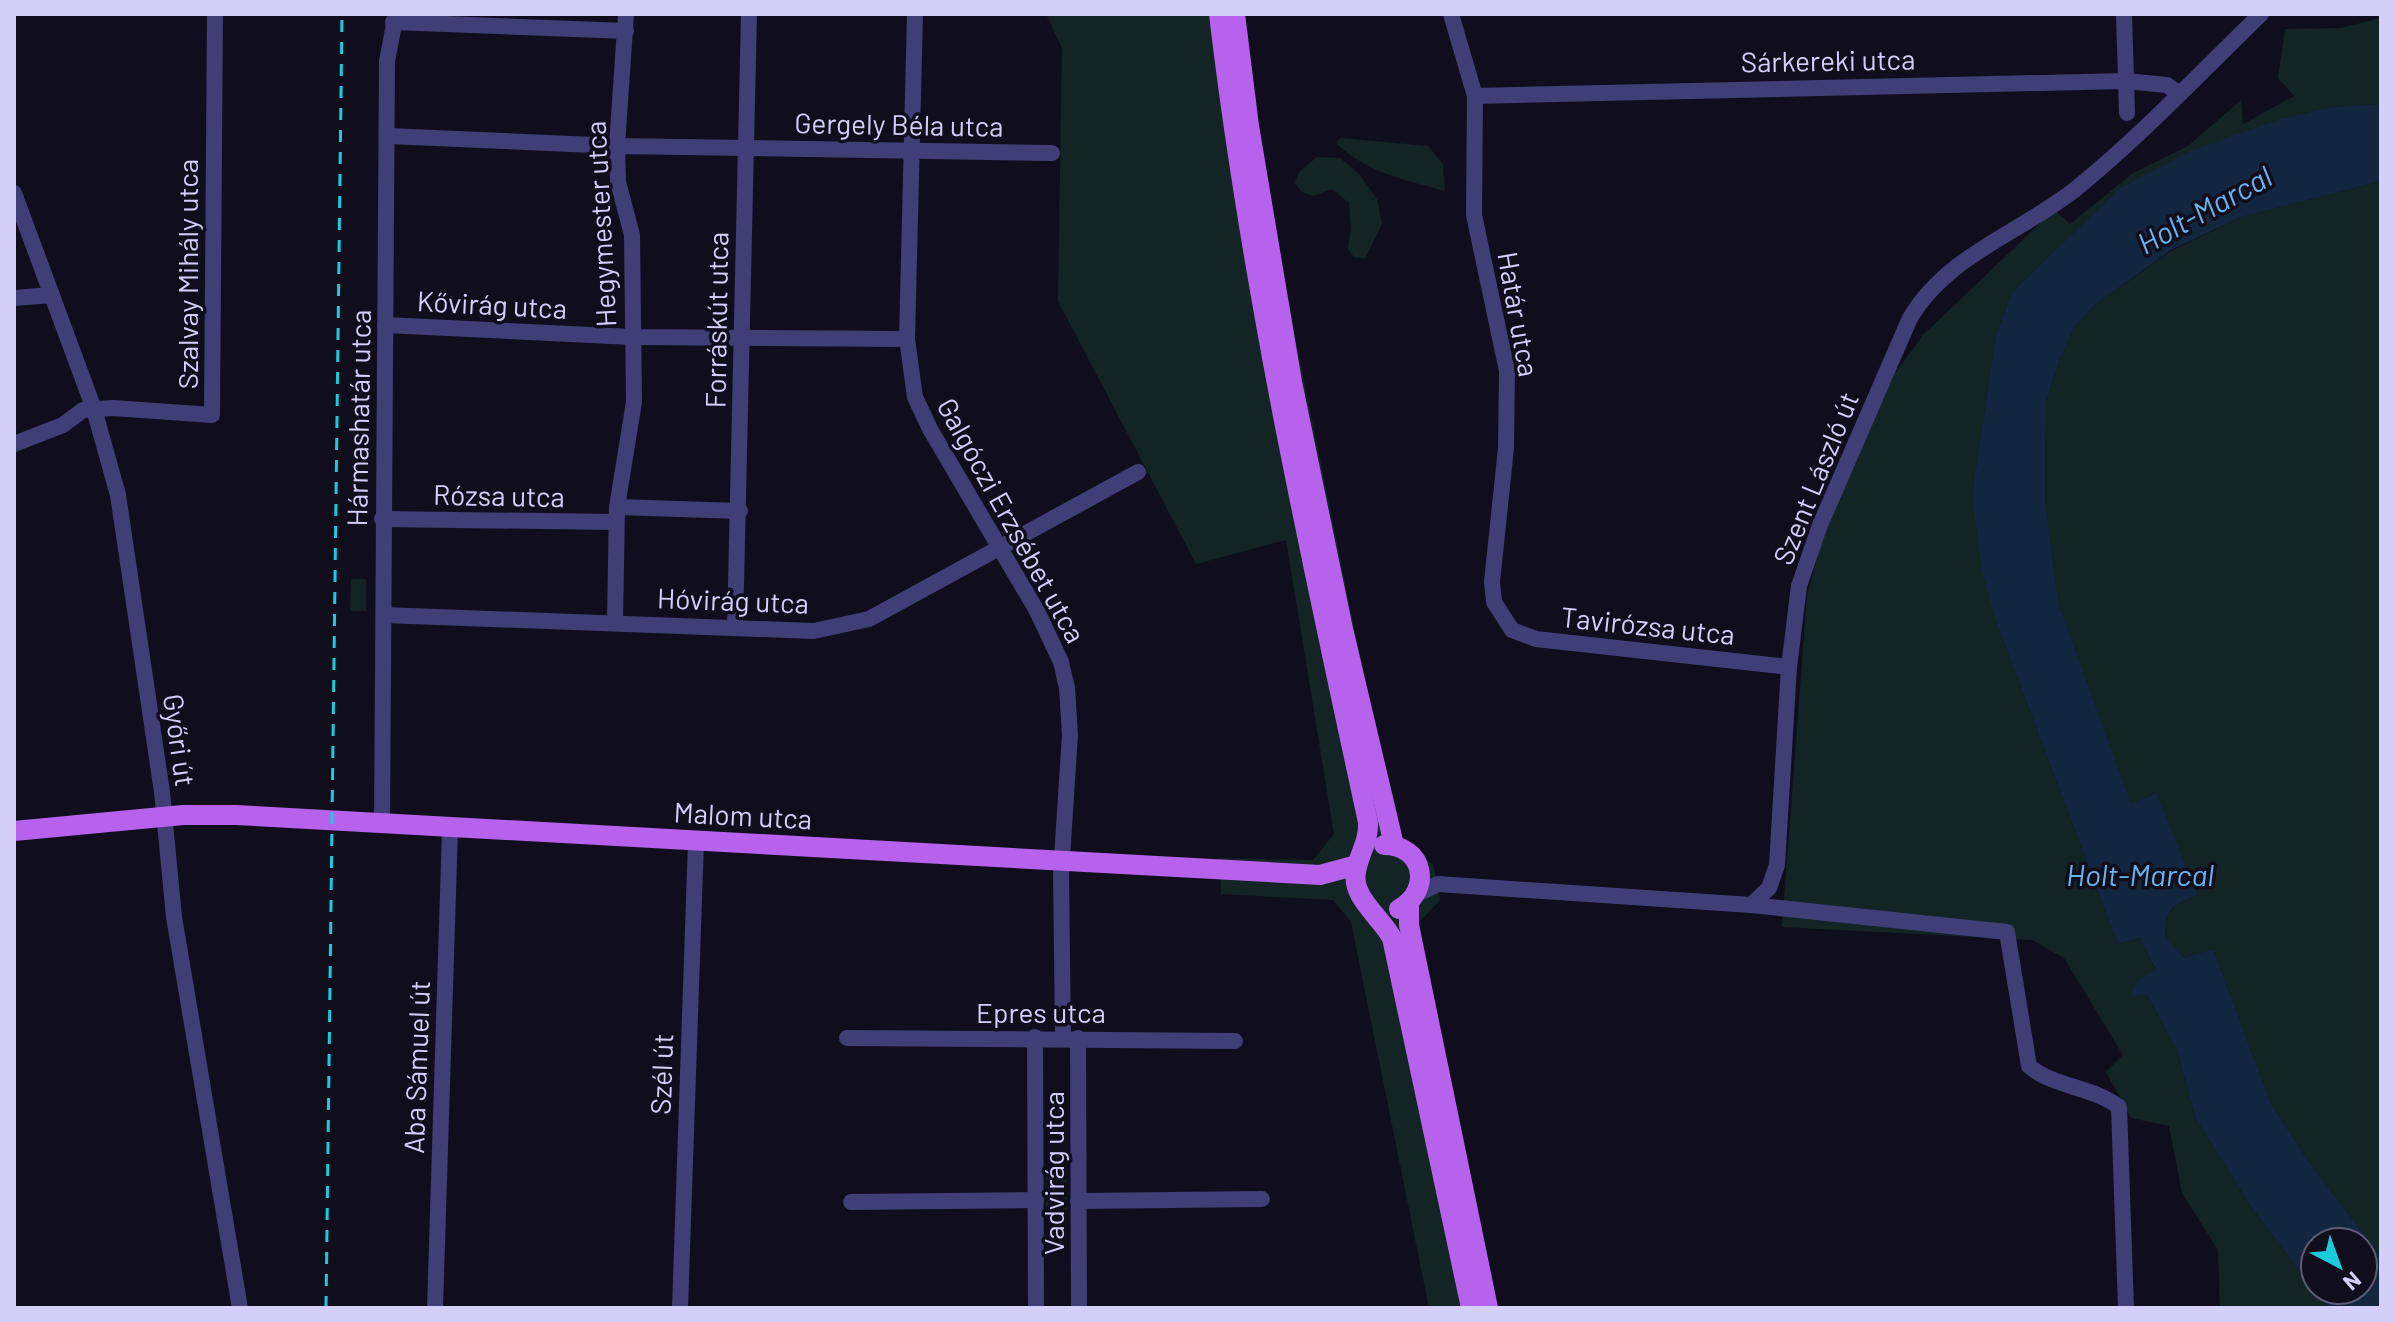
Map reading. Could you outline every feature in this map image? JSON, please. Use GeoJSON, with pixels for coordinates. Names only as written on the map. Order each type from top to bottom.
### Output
{"type":"FeatureCollection","features":[{"type":"Feature","properties":{"kind":"main road"},"geometry":{"type":"LineString","coordinates":[[1219,14],[1234,131],[1278,396],[1368,822],[1356,887]]}},
{"type":"Feature","properties":{"kind":"main road"},"geometry":{"type":"LineString","coordinates":[[1235,14],[1249,126],[1292,382],[1340,614],[1394,845]]}},
{"type":"Feature","properties":{"kind":"main road","name":"Malom utca"},"geometry":{"type":"LineString","coordinates":[[14,831],[236,815],[1320,875]]}},
{"type":"Feature","properties":{"kind":"main road"},"geometry":{"type":"LineString","coordinates":[[1320,875],[1360,860],[1383,845],[1394,845],[1413,856],[1419,865],[1421,874],[1409,925],[1488,1308]]}},
{"type":"Feature","properties":{"kind":"main road"},"geometry":{"type":"LineString","coordinates":[[1320,875],[1356,887],[1392,938],[1471,1308]]}},
{"type":"Feature","properties":{"kind":"main road"},"geometry":{"type":"LineString","coordinates":[[1369,905],[1389,911],[1413,899]]}},
{"type":"Feature","properties":{"kind":"street","name":"Szalvay Mihály utca"},"geometry":{"type":"LineString","coordinates":[[94,409],[212,415],[215,14]]}},
{"type":"Feature","properties":{"kind":"street","name":"Forráskút utca"},"geometry":{"type":"LineString","coordinates":[[735,628],[749,14]]}},
{"type":"Feature","properties":{"kind":"street","name":"Galgóczi Erzsébet utca"},"geometry":{"type":"LineString","coordinates":[[915,14],[907,339],[915,397],[930,429],[1037,611],[1061,662],[1067,688],[1070,735],[1064,860]]}},
{"type":"Feature","properties":{"kind":"street","name":"Határ utca"},"geometry":{"type":"LineString","coordinates":[[1451,14],[1475,96],[1474,215],[1507,371],[1506,448],[1492,582],[1494,602],[1505,624]]}},
{"type":"Feature","properties":{"kind":"street"},"geometry":{"type":"LineString","coordinates":[[2124,14],[2127,113]]}},
{"type":"Feature","properties":{"kind":"street","name":"Szent László út"},"geometry":{"type":"LineString","coordinates":[[1751,905],[1769,888],[1777,865],[1789,667],[1799,586],[1820,525],[1919,302],[1955,267],[2076,189],[2261,14]]}},
{"type":"Feature","properties":{"kind":"street"},"geometry":{"type":"LineString","coordinates":[[395,18],[626,22]]}},
{"type":"Feature","properties":{"kind":"street","name":"Hármashatár utca"},"geometry":{"type":"LineString","coordinates":[[382,825],[387,61],[395,18]]}},
{"type":"Feature","properties":{"kind":"street","name":"Hegymester utca"},"geometry":{"type":"LineString","coordinates":[[615,621],[616,514],[634,402],[632,235],[618,182],[617,146],[626,22]]}},
{"type":"Feature","properties":{"kind":"street","name":"Sárkereki utca"},"geometry":{"type":"LineString","coordinates":[[1475,96],[2125,81],[2167,85],[2179,94]]}},
{"type":"Feature","properties":{"kind":"street","name":"Gergely Béla utca"},"geometry":{"type":"LineString","coordinates":[[388,136],[617,146],[745,145],[912,152],[1052,153]]}},
{"type":"Feature","properties":{"kind":"street","name":"Győri út"},"geometry":{"type":"LineString","coordinates":[[14,193],[94,409],[118,495],[162,792],[162,818],[174,917],[240,1308]]}},
{"type":"Feature","properties":{"kind":"street"},"geometry":{"type":"LineString","coordinates":[[14,298],[52,295]]}},
{"type":"Feature","properties":{"kind":"street","name":"Kővirág utca"},"geometry":{"type":"LineString","coordinates":[[385,325],[632,337],[907,339]]}},
{"type":"Feature","properties":{"kind":"street"},"geometry":{"type":"LineString","coordinates":[[14,444],[63,425],[83,410],[94,409]]}},
{"type":"Feature","properties":{"kind":"street","name":"Hóvirág utca"},"geometry":{"type":"LineString","coordinates":[[384,615],[615,621],[814,631],[869,619],[1138,472]]}},
{"type":"Feature","properties":{"kind":"street","name":"Rózsa utca"},"geometry":{"type":"LineString","coordinates":[[382,519],[740,511]]}},
{"type":"Feature","properties":{"kind":"street","name":"Tavirózsa utca"},"geometry":{"type":"LineString","coordinates":[[1505,624],[1536,639],[1789,667]]}},
{"type":"Feature","properties":{"kind":"street","name":"Aba Sámuel út"},"geometry":{"type":"LineString","coordinates":[[435,1308],[450,829]]}},
{"type":"Feature","properties":{"kind":"street","name":"Szél út"},"geometry":{"type":"LineString","coordinates":[[680,1308],[696,841]]}},
{"type":"Feature","properties":{"kind":"street","name":"Vadvirág utca"},"geometry":{"type":"LineString","coordinates":[[1064,860],[1078,1201],[1079,1308]]}},
{"type":"Feature","properties":{"kind":"street"},"geometry":{"type":"LineString","coordinates":[[1419,865],[1438,884]]}},
{"type":"Feature","properties":{"kind":"street"},"geometry":{"type":"LineString","coordinates":[[1413,899],[1438,884],[1751,905],[2007,932],[2029,1066],[2042,1077],[2103,1095],[2119,1107],[2126,1308]]}},
{"type":"Feature","properties":{"kind":"street"},"geometry":{"type":"LineString","coordinates":[[1035,1037],[1036,1308]]}},
{"type":"Feature","properties":{"kind":"street","name":"Epres utca"},"geometry":{"type":"LineString","coordinates":[[847,1038],[1035,1037],[1235,1041]]}},
{"type":"Feature","properties":{"kind":"street"},"geometry":{"type":"LineString","coordinates":[[1078,1201],[1262,1199]]}},
{"type":"Feature","properties":{"kind":"street"},"geometry":{"type":"LineString","coordinates":[[851,1202],[1036,1200]]}},
{"type":"Feature","properties":{"kind":"green space"},"geometry":{"type":"Polygon","coordinates":[[[1046,14],[1241,14],[1252,125],[1398,843],[1433,864],[1440,900],[1410,932],[1496,1308],[1429,1308],[1351,922],[1333,900],[1221,894],[1219,858],[1313,860],[1334,834],[1286,540],[1196,564],[1058,301],[1062,48],[1046,14]]]}},
{"type":"Feature","properties":{"kind":"green space"},"geometry":{"type":"Polygon","coordinates":[[[2381,18],[2381,104],[2332,107],[2280,119],[2191,152],[2120,188],[2012,292],[1996,335],[1972,494],[1997,624],[2118,944],[2140,938],[2156,971],[2147,995],[2177,1050],[2196,1119],[2250,1205],[2299,1270],[2299,1306],[2328,1308],[2220,1308],[2218,1250],[2182,1193],[2169,1126],[2131,1118],[2106,1072],[2123,1055],[2064,958],[2032,940],[1782,927],[1807,595],[1827,524],[1895,373],[1923,335],[2054,210],[2070,224],[2133,173],[2188,146],[2241,100],[2243,124],[2294,96],[2278,78],[2285,29],[2341,28],[2381,18]]]}},
{"type":"Feature","properties":{"kind":"green space"},"geometry":{"type":"Polygon","coordinates":[[[1340,138],[1428,146],[1443,164],[1445,191],[1401,179],[1360,162],[1336,143],[1340,138]]]}},
{"type":"Feature","properties":{"kind":"green space"},"geometry":{"type":"Polygon","coordinates":[[[1317,157],[1340,158],[1359,174],[1377,199],[1382,224],[1365,259],[1354,257],[1348,249],[1351,228],[1349,203],[1332,189],[1313,196],[1302,192],[1295,183],[1299,172],[1317,157]]]}},
{"type":"Feature","properties":{"kind":"green space"},"geometry":{"type":"Polygon","coordinates":[[[2381,181],[2381,1256],[2379,1226],[2358,1226],[2310,1164],[2271,1104],[2213,949],[2184,958],[2165,936],[2172,909],[2198,895],[2155,793],[2131,805],[2058,602],[2045,500],[2046,402],[2059,361],[2075,326],[2095,305],[2171,251],[2241,217],[2381,181]]]}},
{"type":"Feature","properties":{"kind":"green space"},"geometry":{"type":"Polygon","coordinates":[[[351,579],[366,579],[366,611],[350,611],[351,579]]]}},
{"type":"Feature","properties":{"kind":"green space"},"geometry":{"type":"Polygon","coordinates":[[[1046,1167],[1067,1167],[1067,1212],[1046,1212],[1046,1167]]]}},
{"type":"Feature","properties":{"kind":"water","name":"Holt-Marcal"},"geometry":{"type":"Polygon","coordinates":[[[2381,104],[2381,181],[2241,217],[2171,250],[2095,305],[2075,326],[2059,361],[2046,402],[2045,500],[2058,602],[2131,804],[2156,793],[2198,895],[2172,909],[2165,936],[2184,958],[2213,949],[2271,1104],[2310,1164],[2358,1226],[2299,1226],[2299,1270],[2250,1205],[2196,1119],[2177,1050],[2147,995],[2130,996],[2138,980],[2156,970],[2140,938],[2118,944],[1997,624],[1982,571],[1972,494],[1996,335],[2012,292],[2120,188],[2191,151],[2280,119],[2332,107],[2381,104]]]}},
{"type":"Feature","properties":{"kind":"water","name":"Holt-Marcal"},"geometry":{"type":"Polygon","coordinates":[[[2379,1253],[2381,1308],[2326,1306],[2379,1306],[2379,1253]]]}},
{"type":"Feature","properties":{"kind":"railway"},"geometry":{"type":"LineString","coordinates":[[326,1308],[342,14]]}}]}
